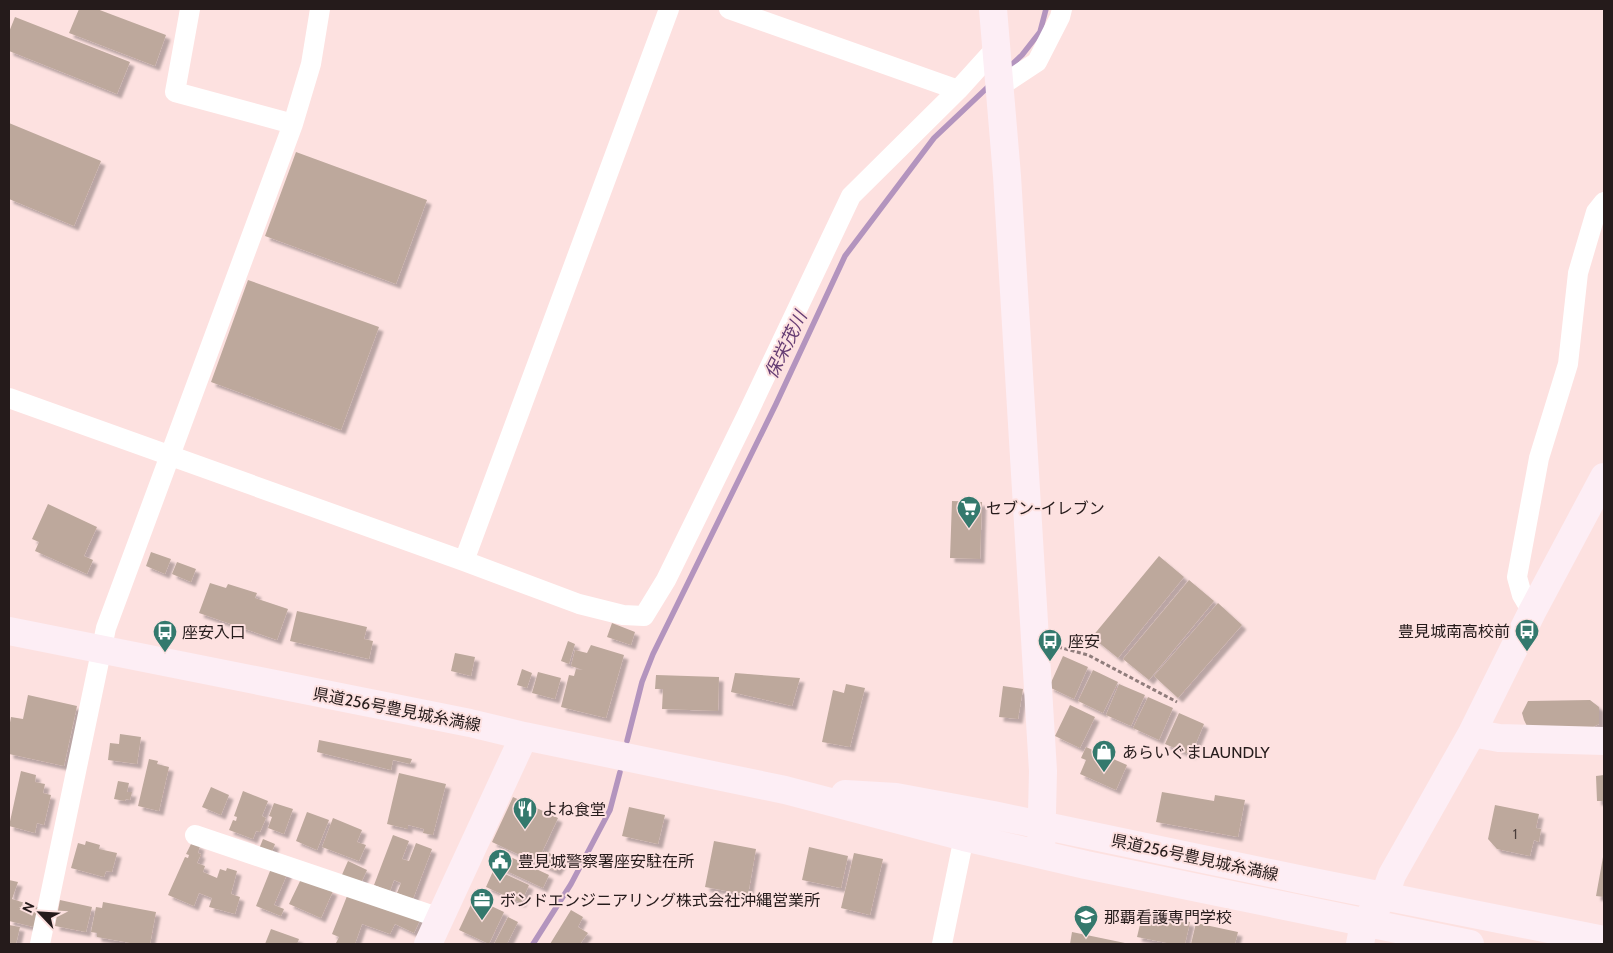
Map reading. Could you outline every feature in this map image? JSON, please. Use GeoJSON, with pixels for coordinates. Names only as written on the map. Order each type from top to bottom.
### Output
{"type":"FeatureCollection","features":[{"type":"Feature","properties":{"kind":"main road"},"geometry":{"type":"LineString","coordinates":[[994,9],[1007,176],[1044,771],[1041,854]]}},
{"type":"Feature","properties":{"kind":"main road"},"geometry":{"type":"LineString","coordinates":[[1362,934],[1384,896],[1392,876],[1472,733],[1532,612],[1604,477]]}},
{"type":"Feature","properties":{"kind":"main road","name":"県道256号豊見城糸満線"},"geometry":{"type":"LineString","coordinates":[[9,631],[470,723],[784,790],[964,838],[1041,854],[1362,934],[1470,944]]}},
{"type":"Feature","properties":{"kind":"main road"},"geometry":{"type":"LineString","coordinates":[[1472,733],[1499,738],[1604,741]]}},
{"type":"Feature","properties":{"kind":"main road"},"geometry":{"type":"LineString","coordinates":[[428,944],[524,736]]}},
{"type":"Feature","properties":{"kind":"main road","name":"県道256号豊見城糸満線"},"geometry":{"type":"LineString","coordinates":[[784,790],[896,797],[1604,940]]}},
{"type":"Feature","properties":{"kind":"main road"},"geometry":{"type":"LineString","coordinates":[[1384,896],[1392,937]]}},
{"type":"Feature","properties":{"kind":"street"},"geometry":{"type":"LineString","coordinates":[[190,9],[175,92],[293,124]]}},
{"type":"Feature","properties":{"kind":"street"},"geometry":{"type":"LineString","coordinates":[[40,944],[106,628],[293,124],[311,64],[320,9]]}},
{"type":"Feature","properties":{"kind":"street"},"geometry":{"type":"LineString","coordinates":[[464,561],[668,9]]}},
{"type":"Feature","properties":{"kind":"street"},"geometry":{"type":"LineString","coordinates":[[729,9],[958,90]]}},
{"type":"Feature","properties":{"kind":"street"},"geometry":{"type":"LineString","coordinates":[[9,398],[579,604],[623,615],[644,616],[666,580],[851,196],[958,90],[998,70],[1037,62],[1060,17],[1062,9]]}},
{"type":"Feature","properties":{"kind":"street"},"geometry":{"type":"LineString","coordinates":[[1532,612],[1522,596],[1517,577],[1539,458],[1568,364],[1578,273],[1596,212],[1604,202]]}},
{"type":"Feature","properties":{"kind":"street"},"geometry":{"type":"LineString","coordinates":[[195,835],[440,918]]}},
{"type":"Feature","properties":{"kind":"street"},"geometry":{"type":"LineString","coordinates":[[942,944],[964,838]]}},
{"type":"Feature","properties":{"kind":"path"},"geometry":{"type":"LineString","coordinates":[[1036,641],[1088,655],[1177,702]]}},
{"type":"Feature","properties":{"kind":"building"},"geometry":{"type":"Polygon","coordinates":[[[79,9],[97,9],[166,35],[155,66],[69,33],[79,9]]]}},
{"type":"Feature","properties":{"kind":"building"},"geometry":{"type":"Polygon","coordinates":[[[15,17],[130,62],[117,94],[9,51],[9,32],[15,17]]]}},
{"type":"Feature","properties":{"kind":"building"},"geometry":{"type":"Polygon","coordinates":[[[9,123],[101,161],[74,226],[9,199],[9,123]]]}},
{"type":"Feature","properties":{"kind":"building"},"geometry":{"type":"Polygon","coordinates":[[[296,152],[427,200],[396,284],[265,236],[296,152]]]}},
{"type":"Feature","properties":{"kind":"building"},"geometry":{"type":"Polygon","coordinates":[[[248,280],[379,327],[341,430],[211,382],[248,280]]]}},
{"type":"Feature","properties":{"kind":"building"},"geometry":{"type":"Polygon","coordinates":[[[952,501],[982,502],[980,559],[950,558],[952,501]]]}},
{"type":"Feature","properties":{"kind":"building"},"geometry":{"type":"Polygon","coordinates":[[[48,504],[97,527],[84,556],[93,560],[87,574],[35,551],[39,542],[32,539],[48,504]]]}},
{"type":"Feature","properties":{"kind":"building"},"geometry":{"type":"Polygon","coordinates":[[[151,552],[171,559],[165,574],[146,566],[151,552]]]}},
{"type":"Feature","properties":{"kind":"building"},"geometry":{"type":"Polygon","coordinates":[[[1159,556],[1184,577],[1118,658],[1092,637],[1159,556]]]}},
{"type":"Feature","properties":{"kind":"building"},"geometry":{"type":"Polygon","coordinates":[[[177,562],[196,569],[191,582],[172,574],[177,562]]]}},
{"type":"Feature","properties":{"kind":"building"},"geometry":{"type":"Polygon","coordinates":[[[1189,580],[1214,601],[1149,680],[1123,659],[1189,580]]]}},
{"type":"Feature","properties":{"kind":"building"},"geometry":{"type":"Polygon","coordinates":[[[210,583],[226,588],[228,584],[257,593],[255,598],[288,609],[277,640],[199,613],[210,583]]]}},
{"type":"Feature","properties":{"kind":"building"},"geometry":{"type":"Polygon","coordinates":[[[1218,603],[1242,625],[1178,698],[1154,676],[1218,603]]]}},
{"type":"Feature","properties":{"kind":"building"},"geometry":{"type":"Polygon","coordinates":[[[297,611],[367,627],[364,639],[373,641],[369,659],[290,641],[297,611]]]}},
{"type":"Feature","properties":{"kind":"building"},"geometry":{"type":"Polygon","coordinates":[[[612,623],[635,632],[631,645],[607,637],[612,623]]]}},
{"type":"Feature","properties":{"kind":"building"},"geometry":{"type":"Polygon","coordinates":[[[568,641],[575,644],[569,664],[561,661],[568,641]]]}},
{"type":"Feature","properties":{"kind":"building"},"geometry":{"type":"Polygon","coordinates":[[[591,645],[624,655],[606,718],[561,707],[569,675],[574,676],[576,669],[583,670],[571,666],[575,650],[587,653],[591,645]]]}},
{"type":"Feature","properties":{"kind":"building"},"geometry":{"type":"Polygon","coordinates":[[[455,653],[475,657],[471,676],[451,671],[455,653]]]}},
{"type":"Feature","properties":{"kind":"building"},"geometry":{"type":"Polygon","coordinates":[[[1063,656],[1088,667],[1074,699],[1049,687],[1063,656]]]}},
{"type":"Feature","properties":{"kind":"building"},"geometry":{"type":"Polygon","coordinates":[[[522,669],[532,673],[527,688],[517,685],[522,669]]]}},
{"type":"Feature","properties":{"kind":"building"},"geometry":{"type":"Polygon","coordinates":[[[1093,670],[1118,682],[1103,713],[1078,701],[1093,670]]]}},
{"type":"Feature","properties":{"kind":"building"},"geometry":{"type":"Polygon","coordinates":[[[538,672],[561,678],[555,699],[532,693],[538,672]]]}},
{"type":"Feature","properties":{"kind":"building"},"geometry":{"type":"Polygon","coordinates":[[[735,673],[800,678],[792,706],[731,692],[735,673]]]}},
{"type":"Feature","properties":{"kind":"building"},"geometry":{"type":"Polygon","coordinates":[[[656,675],[719,677],[718,711],[662,709],[663,689],[655,689],[656,675]]]}},
{"type":"Feature","properties":{"kind":"building"},"geometry":{"type":"Polygon","coordinates":[[[846,684],[865,688],[850,747],[822,742],[833,690],[844,693],[846,684]]]}},
{"type":"Feature","properties":{"kind":"building"},"geometry":{"type":"Polygon","coordinates":[[[1119,684],[1145,695],[1131,726],[1106,715],[1119,684]]]}},
{"type":"Feature","properties":{"kind":"building"},"geometry":{"type":"Polygon","coordinates":[[[1003,686],[1023,689],[1018,719],[999,717],[1003,686]]]}},
{"type":"Feature","properties":{"kind":"building"},"geometry":{"type":"Polygon","coordinates":[[[28,695],[77,706],[64,766],[9,754],[11,717],[23,719],[28,695]]]}},
{"type":"Feature","properties":{"kind":"building"},"geometry":{"type":"Polygon","coordinates":[[[1148,697],[1173,708],[1159,740],[1133,728],[1148,697]]]}},
{"type":"Feature","properties":{"kind":"building"},"geometry":{"type":"Polygon","coordinates":[[[1590,700],[1599,707],[1599,724],[1593,727],[1527,726],[1522,713],[1528,701],[1590,700]]]}},
{"type":"Feature","properties":{"kind":"building"},"geometry":{"type":"Polygon","coordinates":[[[1070,705],[1095,717],[1080,748],[1055,736],[1070,705]]]}},
{"type":"Feature","properties":{"kind":"building"},"geometry":{"type":"Polygon","coordinates":[[[1179,713],[1204,724],[1191,755],[1165,744],[1179,713]]]}},
{"type":"Feature","properties":{"kind":"building"},"geometry":{"type":"Polygon","coordinates":[[[120,734],[141,737],[137,764],[108,760],[110,743],[119,744],[120,734]]]}},
{"type":"Feature","properties":{"kind":"building"},"geometry":{"type":"Polygon","coordinates":[[[319,740],[412,759],[410,764],[393,760],[391,770],[317,752],[319,740]]]}},
{"type":"Feature","properties":{"kind":"building"},"geometry":{"type":"Polygon","coordinates":[[[1086,747],[1127,765],[1116,790],[1080,774],[1086,760],[1081,758],[1086,747]]]}},
{"type":"Feature","properties":{"kind":"building"},"geometry":{"type":"Polygon","coordinates":[[[149,759],[158,761],[157,764],[169,767],[159,811],[138,806],[149,759]]]}},
{"type":"Feature","properties":{"kind":"building"},"geometry":{"type":"Polygon","coordinates":[[[21,771],[36,775],[35,782],[45,784],[43,793],[51,795],[44,825],[37,823],[35,833],[9,826],[21,771]]]}},
{"type":"Feature","properties":{"kind":"building"},"geometry":{"type":"Polygon","coordinates":[[[399,773],[446,784],[433,835],[423,833],[424,829],[408,825],[408,829],[387,824],[399,773]]]}},
{"type":"Feature","properties":{"kind":"building"},"geometry":{"type":"Polygon","coordinates":[[[1604,775],[1604,801],[1597,801],[1596,776],[1604,775]]]}},
{"type":"Feature","properties":{"kind":"building"},"geometry":{"type":"Polygon","coordinates":[[[118,781],[129,783],[127,792],[132,792],[130,800],[114,799],[118,781]]]}},
{"type":"Feature","properties":{"kind":"building"},"geometry":{"type":"Polygon","coordinates":[[[211,787],[229,795],[221,815],[202,807],[211,787]]]}},
{"type":"Feature","properties":{"kind":"building"},"geometry":{"type":"Polygon","coordinates":[[[243,791],[268,801],[262,816],[266,818],[260,832],[256,831],[253,839],[229,830],[233,820],[236,821],[237,817],[234,816],[243,791]]]}},
{"type":"Feature","properties":{"kind":"building"},"geometry":{"type":"Polygon","coordinates":[[[1162,792],[1214,801],[1215,795],[1245,800],[1238,837],[1156,822],[1162,792]]]}},
{"type":"Feature","properties":{"kind":"building","name":"よね食堂"},"geometry":{"type":"Polygon","coordinates":[[[513,797],[558,818],[537,863],[492,842],[513,797]]]}},
{"type":"Feature","properties":{"kind":"building"},"geometry":{"type":"Polygon","coordinates":[[[274,803],[293,809],[284,834],[268,828],[272,817],[269,816],[274,803]]]}},
{"type":"Feature","properties":{"kind":"building"},"geometry":{"type":"Polygon","coordinates":[[[1495,805],[1539,814],[1536,828],[1541,829],[1539,842],[1534,840],[1530,856],[1497,849],[1488,839],[1495,805]]]}},
{"type":"Feature","properties":{"kind":"building"},"geometry":{"type":"Polygon","coordinates":[[[629,807],[665,815],[658,844],[622,836],[629,807]]]}},
{"type":"Feature","properties":{"kind":"building"},"geometry":{"type":"Polygon","coordinates":[[[307,812],[329,820],[317,850],[296,841],[307,812]]]}},
{"type":"Feature","properties":{"kind":"building"},"geometry":{"type":"Polygon","coordinates":[[[333,818],[362,830],[357,842],[366,845],[359,861],[322,847],[333,818]]]}},
{"type":"Feature","properties":{"kind":"building"},"geometry":{"type":"Polygon","coordinates":[[[393,835],[409,841],[402,859],[409,861],[416,843],[432,849],[413,899],[397,893],[401,883],[394,880],[390,891],[374,885],[393,835]]]}},
{"type":"Feature","properties":{"kind":"building"},"geometry":{"type":"Polygon","coordinates":[[[263,839],[275,844],[271,854],[259,849],[263,839]]]}},
{"type":"Feature","properties":{"kind":"building"},"geometry":{"type":"Polygon","coordinates":[[[86,841],[100,845],[99,849],[117,853],[112,872],[106,871],[104,877],[71,868],[78,843],[85,845],[86,841]]]}},
{"type":"Feature","properties":{"kind":"building"},"geometry":{"type":"Polygon","coordinates":[[[714,841],[756,849],[748,895],[705,887],[714,841]]]}},
{"type":"Feature","properties":{"kind":"building"},"geometry":{"type":"Polygon","coordinates":[[[192,842],[200,846],[198,853],[201,854],[197,863],[205,866],[203,872],[217,878],[220,869],[226,871],[227,868],[237,871],[231,894],[240,897],[235,914],[209,907],[212,898],[199,893],[194,906],[168,895],[185,857],[188,858],[189,855],[186,854],[192,842]]]}},
{"type":"Feature","properties":{"kind":"building"},"geometry":{"type":"Polygon","coordinates":[[[809,847],[848,856],[841,888],[802,880],[809,847]]]}},
{"type":"Feature","properties":{"kind":"building"},"geometry":{"type":"Polygon","coordinates":[[[545,851],[564,860],[556,871],[540,864],[545,851]]]}},
{"type":"Feature","properties":{"kind":"building"},"geometry":{"type":"Polygon","coordinates":[[[502,853],[549,875],[543,888],[496,866],[502,853]]]}},
{"type":"Feature","properties":{"kind":"building"},"geometry":{"type":"Polygon","coordinates":[[[854,853],[883,859],[870,915],[841,908],[854,853]]]}},
{"type":"Feature","properties":{"kind":"building"},"geometry":{"type":"Polygon","coordinates":[[[1604,857],[1604,897],[1596,896],[1604,857]]]}},
{"type":"Feature","properties":{"kind":"building"},"geometry":{"type":"Polygon","coordinates":[[[348,861],[367,870],[360,885],[341,877],[348,861]]]}},
{"type":"Feature","properties":{"kind":"building"},"geometry":{"type":"Polygon","coordinates":[[[272,866],[288,872],[274,905],[284,909],[281,916],[256,906],[272,866]]]}},
{"type":"Feature","properties":{"kind":"building"},"geometry":{"type":"Polygon","coordinates":[[[494,869],[529,885],[521,903],[486,887],[494,869]]]}},
{"type":"Feature","properties":{"kind":"building"},"geometry":{"type":"Polygon","coordinates":[[[302,877],[333,891],[321,918],[289,904],[302,877]]]}},
{"type":"Feature","properties":{"kind":"building"},"geometry":{"type":"Polygon","coordinates":[[[9,880],[18,882],[12,899],[41,908],[38,928],[9,921],[9,880]]]}},
{"type":"Feature","properties":{"kind":"building"},"geometry":{"type":"Polygon","coordinates":[[[349,891],[421,918],[414,933],[395,924],[390,934],[362,924],[355,944],[336,943],[339,937],[332,934],[349,891]]]}},
{"type":"Feature","properties":{"kind":"building","name":"ボンドエンジニアリング株式会社沖縄営業所"},"geometry":{"type":"Polygon","coordinates":[[[474,898],[504,912],[489,944],[459,930],[474,898]]]}},
{"type":"Feature","properties":{"kind":"building"},"geometry":{"type":"Polygon","coordinates":[[[60,900],[92,907],[86,932],[55,926],[60,900]]]}},
{"type":"Feature","properties":{"kind":"building"},"geometry":{"type":"Polygon","coordinates":[[[103,902],[156,912],[150,944],[136,944],[97,937],[97,933],[91,932],[96,907],[102,908],[103,902]]]}},
{"type":"Feature","properties":{"kind":"building"},"geometry":{"type":"Polygon","coordinates":[[[571,910],[583,917],[578,927],[588,933],[580,944],[550,944],[571,910]]]}},
{"type":"Feature","properties":{"kind":"building"},"geometry":{"type":"Polygon","coordinates":[[[1143,912],[1190,922],[1185,944],[1172,944],[1137,937],[1143,912]]]}},
{"type":"Feature","properties":{"kind":"building"},"geometry":{"type":"Polygon","coordinates":[[[508,917],[518,922],[507,944],[494,944],[508,917]]]}},
{"type":"Feature","properties":{"kind":"building"},"geometry":{"type":"Polygon","coordinates":[[[1196,923],[1238,932],[1235,944],[1191,944],[1196,923]]]}},
{"type":"Feature","properties":{"kind":"building"},"geometry":{"type":"Polygon","coordinates":[[[9,925],[20,927],[16,944],[9,944],[9,925]]]}},
{"type":"Feature","properties":{"kind":"building"},"geometry":{"type":"Polygon","coordinates":[[[271,929],[299,939],[297,944],[265,944],[271,929]]]}},
{"type":"Feature","properties":{"kind":"building","name":"那覇看護専門学校"},"geometry":{"type":"Polygon","coordinates":[[[1072,932],[1125,943],[1125,944],[1070,944],[1072,932]]]}},
{"type":"Feature","properties":{"kind":"waterway","name":"保栄茂川"},"geometry":{"type":"LineString","coordinates":[[1006,70],[1022,55],[1040,32],[1046,9]]}},
{"type":"Feature","properties":{"kind":"waterway","name":"保栄茂川"},"geometry":{"type":"LineString","coordinates":[[627,741],[642,682],[653,654],[776,404],[845,256],[934,138],[990,85]]}},
{"type":"Feature","properties":{"kind":"waterway","name":"保栄茂川"},"geometry":{"type":"LineString","coordinates":[[533,944],[571,884],[610,810],[620,772]]}},
{"type":"Feature","properties":{"kind":"place","name":"セブン-イレブン"},"geometry":{"type":"Point","coordinates":[969,529]}},
{"type":"Feature","properties":{"kind":"place","name":"豊見城南高校前"},"geometry":{"type":"Point","coordinates":[1527,652]}},
{"type":"Feature","properties":{"kind":"place","name":"座安入口"},"geometry":{"type":"Point","coordinates":[165,653]}},
{"type":"Feature","properties":{"kind":"place","name":"座安"},"geometry":{"type":"Point","coordinates":[1050,662]}},
{"type":"Feature","properties":{"kind":"place","name":"あらいぐまLAUNDLY"},"geometry":{"type":"Point","coordinates":[1104,773]}},
{"type":"Feature","properties":{"kind":"place","name":"よね食堂"},"geometry":{"type":"Point","coordinates":[525,830]}},
{"type":"Feature","properties":{"kind":"place","name":"豊見城警察署座安駐在所"},"geometry":{"type":"Point","coordinates":[500,882]}},
{"type":"Feature","properties":{"kind":"place","name":"ボンドエンジニアリング株式会社沖縄営業所"},"geometry":{"type":"Point","coordinates":[482,921]}},
{"type":"Feature","properties":{"kind":"place","name":"那覇看護専門学校"},"geometry":{"type":"Point","coordinates":[1086,938]}}]}
